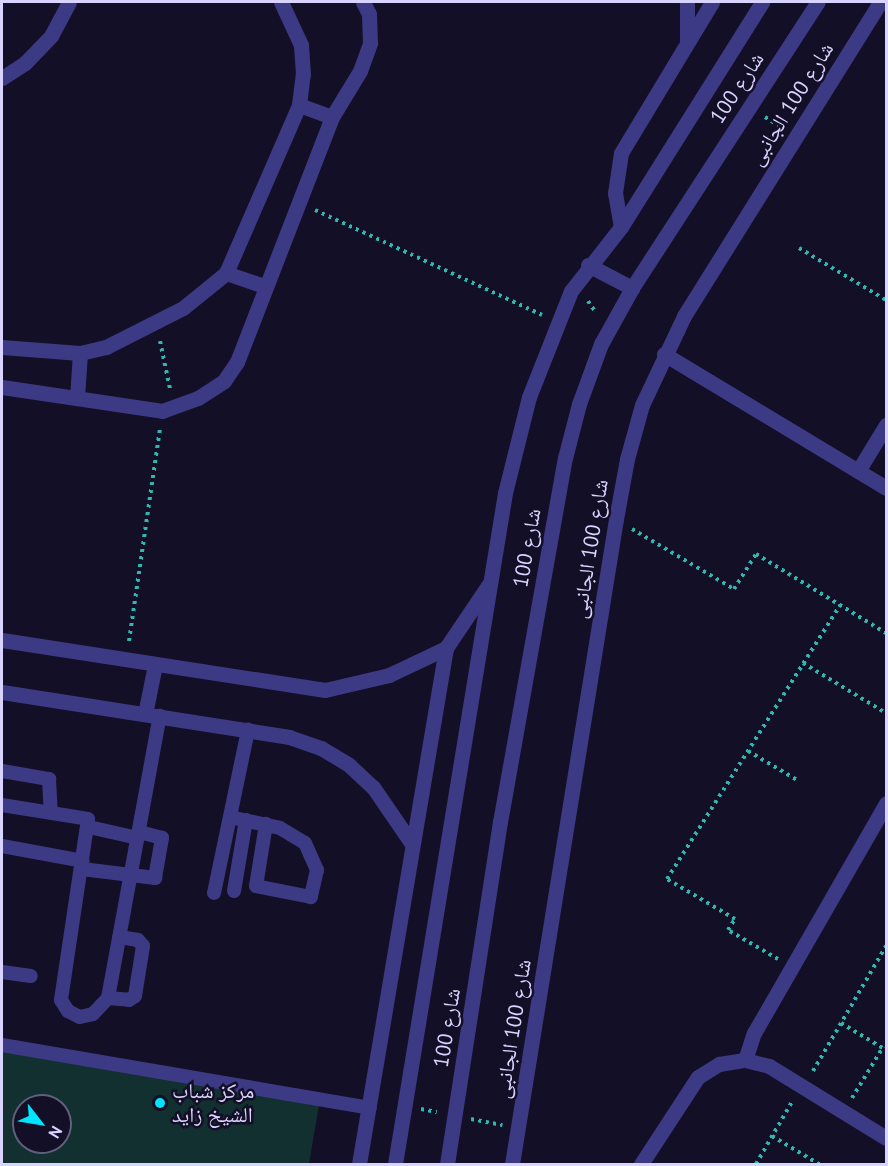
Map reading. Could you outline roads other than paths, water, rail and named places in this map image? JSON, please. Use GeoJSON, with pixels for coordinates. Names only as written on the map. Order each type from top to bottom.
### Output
{"type":"FeatureCollection","features":[{"type":"Feature","properties":{"kind":"street"},"geometry":{"type":"LineString","coordinates":[[2,78],[25,63],[51,36],[69,2]]}},
{"type":"Feature","properties":{"kind":"street"},"geometry":{"type":"LineString","coordinates":[[2,347],[80,353],[106,347],[156,324],[207,292],[226,273],[299,105],[303,74],[301,45],[281,2]]}},
{"type":"Feature","properties":{"kind":"street"},"geometry":{"type":"LineString","coordinates":[[2,387],[168,409],[198,398],[224,381],[237,362],[264,286],[332,117],[360,71],[370,43],[369,14],[363,2]]}},
{"type":"Feature","properties":{"kind":"street"},"geometry":{"type":"LineString","coordinates":[[686,43],[687,2]]}},
{"type":"Feature","properties":{"kind":"street"},"geometry":{"type":"LineString","coordinates":[[621,227],[615,193],[621,153],[712,2]]}},
{"type":"Feature","properties":{"kind":"street","name":"شارع 100"},"geometry":{"type":"LineString","coordinates":[[395,1164],[505,493],[519,437],[557,321],[571,291],[588,265],[621,227],[762,2]]}},
{"type":"Feature","properties":{"kind":"street","name":"شارع 100"},"geometry":{"type":"LineString","coordinates":[[447,1164],[500,822],[565,458],[588,376],[632,288],[818,2]]}},
{"type":"Feature","properties":{"kind":"street","name":"شارع 100 الجانبى"},"geometry":{"type":"LineString","coordinates":[[512,1164],[616,519],[627,459],[642,405],[664,354],[880,2]]}},
{"type":"Feature","properties":{"kind":"street"},"geometry":{"type":"LineString","coordinates":[[861,31],[886,9]]}},
{"type":"Feature","properties":{"kind":"street"},"geometry":{"type":"LineString","coordinates":[[299,105],[332,117]]}},
{"type":"Feature","properties":{"kind":"street"},"geometry":{"type":"LineString","coordinates":[[588,265],[632,288]]}},
{"type":"Feature","properties":{"kind":"street"},"geometry":{"type":"LineString","coordinates":[[226,273],[264,286]]}},
{"type":"Feature","properties":{"kind":"street"},"geometry":{"type":"LineString","coordinates":[[77,398],[80,353]]}},
{"type":"Feature","properties":{"kind":"street"},"geometry":{"type":"LineString","coordinates":[[664,354],[886,488]]}},
{"type":"Feature","properties":{"kind":"street"},"geometry":{"type":"LineString","coordinates":[[858,471],[886,425]]}},
{"type":"Feature","properties":{"kind":"street"},"geometry":{"type":"LineString","coordinates":[[359,1164],[446,648],[491,581]]}},
{"type":"Feature","properties":{"kind":"street"},"geometry":{"type":"LineString","coordinates":[[2,640],[325,690],[389,675],[446,648]]}},
{"type":"Feature","properties":{"kind":"street"},"geometry":{"type":"LineString","coordinates":[[153,715],[155,665]]}},
{"type":"Feature","properties":{"kind":"street"},"geometry":{"type":"LineString","coordinates":[[2,692],[289,737],[321,748],[349,765],[373,787],[412,844]]}},
{"type":"Feature","properties":{"kind":"street"},"geometry":{"type":"LineString","coordinates":[[744,1060],[754,1033],[886,803]]}},
{"type":"Feature","properties":{"kind":"street"},"geometry":{"type":"LineString","coordinates":[[641,1164],[698,1077],[719,1064],[744,1060],[769,1066],[886,1138]]}},
{"type":"Feature","properties":{"kind":"lane"},"geometry":{"type":"LineString","coordinates":[[2,805],[85,817],[89,827],[61,1000],[68,1011],[80,1017],[93,1014],[108,998],[138,835],[153,715]]}},
{"type":"Feature","properties":{"kind":"lane"},"geometry":{"type":"LineString","coordinates":[[214,893],[248,730]]}},
{"type":"Feature","properties":{"kind":"lane"},"geometry":{"type":"LineString","coordinates":[[2,771],[49,779],[51,812]]}},
{"type":"Feature","properties":{"kind":"lane"},"geometry":{"type":"LineString","coordinates":[[230,817],[266,824],[294,833],[314,856],[317,870],[311,897],[256,886],[266,824]]}},
{"type":"Feature","properties":{"kind":"lane"},"geometry":{"type":"LineString","coordinates":[[234,891],[246,820]]}},
{"type":"Feature","properties":{"kind":"lane"},"geometry":{"type":"LineString","coordinates":[[2,846],[130,877],[155,878],[163,842],[159,836],[89,827]]}},
{"type":"Feature","properties":{"kind":"lane"},"geometry":{"type":"LineString","coordinates":[[108,998],[129,1000],[135,996],[143,946],[138,940],[119,937]]}},
{"type":"Feature","properties":{"kind":"lane"},"geometry":{"type":"LineString","coordinates":[[2,972],[31,976]]}},
{"type":"Feature","properties":{"kind":"lane"},"geometry":{"type":"LineString","coordinates":[[2,1045],[370,1108]]}},
{"type":"Feature","properties":{"kind":"place","name":"مركز شباب الشيخ زايد"},"geometry":{"type":"Point","coordinates":[160,1103]}}]}
